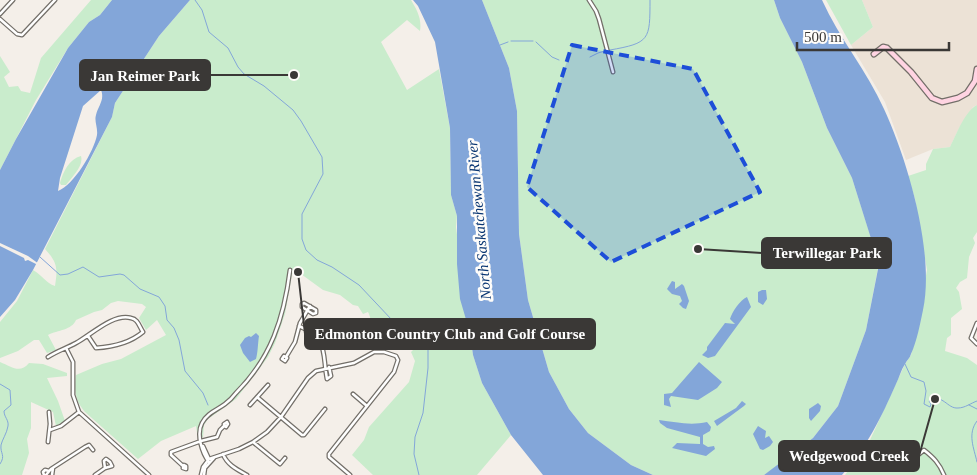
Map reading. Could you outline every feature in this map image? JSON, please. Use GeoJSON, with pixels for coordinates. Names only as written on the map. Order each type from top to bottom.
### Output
{"type":"FeatureCollection","features":[{"type":"Feature","properties":{"kind":"street"},"geometry":{"type":"LineString","coordinates":[[0,14],[13,0]]}},
{"type":"Feature","properties":{"kind":"street"},"geometry":{"type":"LineString","coordinates":[[0,19],[17,34],[22,35],[55,0]]}},
{"type":"Feature","properties":{"kind":"street"},"geometry":{"type":"LineString","coordinates":[[589,0],[599,19],[613,72]]}},
{"type":"Feature","properties":{"kind":"street"},"geometry":{"type":"LineString","coordinates":[[874,54],[883,47],[887,48],[911,72],[932,98],[942,102],[968,93],[975,81],[977,69]]}},
{"type":"Feature","properties":{"kind":"street"},"geometry":{"type":"LineString","coordinates":[[209,461],[202,442],[200,428],[202,422],[210,413],[226,403],[241,388],[262,361],[274,339],[282,315],[290,270]]}},
{"type":"Feature","properties":{"kind":"street"},"geometry":{"type":"LineString","coordinates":[[302,304],[310,306],[316,310],[316,313],[313,314],[302,307],[302,304]]}},
{"type":"Feature","properties":{"kind":"street"},"geometry":{"type":"LineString","coordinates":[[286,357],[293,346],[299,326],[310,306]]}},
{"type":"Feature","properties":{"kind":"street"},"geometry":{"type":"LineString","coordinates":[[48,357],[103,326],[124,317],[137,320],[143,332],[121,344],[106,348],[96,348],[88,336]]}},
{"type":"Feature","properties":{"kind":"street"},"geometry":{"type":"LineString","coordinates":[[977,324],[971,338],[977,344]]}},
{"type":"Feature","properties":{"kind":"street"},"geometry":{"type":"LineString","coordinates":[[299,326],[310,330],[320,340],[328,368]]}},
{"type":"Feature","properties":{"kind":"street"},"geometry":{"type":"LineString","coordinates":[[65,348],[73,362],[73,395],[79,412],[149,475]]}},
{"type":"Feature","properties":{"kind":"street"},"geometry":{"type":"LineString","coordinates":[[202,475],[203,467],[215,456],[239,449],[267,432],[281,417],[308,378],[316,371],[354,363],[374,352],[384,352],[396,356],[398,360],[394,372],[329,454],[329,457],[350,475]]}},
{"type":"Feature","properties":{"kind":"street"},"geometry":{"type":"LineString","coordinates":[[250,405],[268,385]]}},
{"type":"Feature","properties":{"kind":"street"},"geometry":{"type":"LineString","coordinates":[[353,394],[367,406]]}},
{"type":"Feature","properties":{"kind":"street"},"geometry":{"type":"LineString","coordinates":[[257,397],[302,436],[325,409]]}},
{"type":"Feature","properties":{"kind":"street"},"geometry":{"type":"LineString","coordinates":[[48,442],[50,430],[49,412]]}},
{"type":"Feature","properties":{"kind":"street"},"geometry":{"type":"LineString","coordinates":[[50,430],[61,426],[79,412]]}},
{"type":"Feature","properties":{"kind":"street"},"geometry":{"type":"LineString","coordinates":[[183,466],[170,455],[171,452],[217,437],[224,426]]}},
{"type":"Feature","properties":{"kind":"street"},"geometry":{"type":"LineString","coordinates":[[253,442],[280,464],[285,458]]}},
{"type":"Feature","properties":{"kind":"street"},"geometry":{"type":"LineString","coordinates":[[45,475],[85,447],[89,446],[93,450]]}},
{"type":"Feature","properties":{"kind":"street"},"geometry":{"type":"LineString","coordinates":[[918,455],[924,450],[939,464],[944,475]]}},
{"type":"Feature","properties":{"kind":"street"},"geometry":{"type":"LineString","coordinates":[[223,454],[224,459],[247,475]]}},
{"type":"Feature","properties":{"kind":"street"},"geometry":{"type":"LineString","coordinates":[[52,475],[53,468]]}},
{"type":"Feature","properties":{"kind":"street"},"geometry":{"type":"LineString","coordinates":[[96,475],[105,468]]}},
{"type":"Feature","properties":{"kind":"highlighted area"},"geometry":{"type":"Polygon","coordinates":[[[572,45],[693,69],[760,192],[611,262],[527,187],[572,45]]]}},
{"type":"Feature","properties":{"kind":"shaded area"},"geometry":{"type":"Polygon","coordinates":[[[862,0],[977,0],[977,105],[973,107],[959,128],[950,147],[933,149],[906,160],[885,102],[851,45],[873,27],[862,0]]]}},
{"type":"Feature","properties":{"kind":"green space"},"geometry":{"type":"Polygon","coordinates":[[[91,0],[112,0],[100,15],[89,22],[68,48],[36,100],[0,170],[0,56],[10,72],[4,77],[9,87],[18,86],[21,91],[30,93],[41,58],[91,0]]]}},
{"type":"Feature","properties":{"kind":"green space"},"geometry":{"type":"Polygon","coordinates":[[[190,0],[411,0],[420,19],[420,31],[407,20],[381,42],[407,90],[439,69],[450,128],[451,195],[457,216],[456,227],[473,355],[482,383],[511,435],[477,475],[373,475],[352,455],[364,440],[369,427],[409,382],[415,361],[411,352],[416,347],[411,341],[401,336],[397,339],[381,336],[369,339],[364,335],[371,320],[368,312],[363,314],[358,306],[353,305],[340,295],[323,290],[301,274],[292,274],[285,314],[268,357],[236,399],[208,419],[204,425],[203,437],[198,439],[196,426],[161,441],[138,459],[85,412],[77,399],[75,386],[76,375],[102,364],[121,359],[166,335],[157,320],[146,330],[139,318],[146,307],[142,304],[118,301],[111,303],[102,310],[76,320],[68,328],[48,335],[56,350],[47,353],[39,340],[34,340],[18,351],[0,358],[0,322],[17,301],[33,270],[55,286],[56,266],[45,249],[112,117],[115,103],[159,36],[190,0]]]}},
{"type":"Feature","properties":{"kind":"green space"},"geometry":{"type":"Polygon","coordinates":[[[482,0],[774,0],[780,18],[802,62],[827,128],[852,178],[879,263],[866,330],[838,406],[813,438],[764,475],[653,475],[631,465],[588,433],[569,409],[549,372],[528,300],[519,234],[517,111],[509,68],[482,0]]]}},
{"type":"Feature","properties":{"kind":"green space"},"geometry":{"type":"Polygon","coordinates":[[[826,0],[862,0],[873,27],[851,45],[826,0]]]}},
{"type":"Feature","properties":{"kind":"green space"},"geometry":{"type":"Polygon","coordinates":[[[977,105],[977,232],[973,238],[975,243],[969,257],[967,278],[960,282],[956,288],[959,292],[962,309],[951,318],[951,335],[947,338],[945,351],[967,358],[977,365],[977,475],[845,475],[870,440],[911,355],[927,270],[915,199],[908,176],[926,170],[926,164],[933,149],[950,147],[965,118],[977,105]]]}},
{"type":"Feature","properties":{"kind":"green space"},"geometry":{"type":"Polygon","coordinates":[[[81,156],[81,164],[77,171],[66,185],[61,185],[61,179],[67,166],[81,156]]]}},
{"type":"Feature","properties":{"kind":"green space"},"geometry":{"type":"Polygon","coordinates":[[[0,362],[19,369],[29,363],[43,364],[67,373],[67,376],[47,378],[65,421],[56,426],[53,412],[31,402],[31,428],[27,439],[29,453],[22,475],[0,475],[0,362]]]}},
{"type":"Feature","properties":{"kind":"water"},"geometry":{"type":"Polygon","coordinates":[[[112,0],[190,0],[159,36],[115,103],[112,117],[33,270],[15,300],[0,317],[0,170],[68,48],[89,22],[100,15],[112,0]],[[101,90],[83,106],[60,178],[58,191],[64,188],[77,175],[92,150],[97,135],[96,117],[102,100],[101,90]]]}},
{"type":"Feature","properties":{"kind":"water","name":"North Saskatchewan River"},"geometry":{"type":"Polygon","coordinates":[[[413,0],[482,0],[509,68],[517,111],[519,234],[528,300],[549,372],[569,409],[588,433],[631,465],[653,475],[543,475],[511,435],[482,383],[473,355],[470,333],[460,299],[457,264],[457,216],[451,195],[450,128],[435,42],[418,6],[413,0]]]}},
{"type":"Feature","properties":{"kind":"water"},"geometry":{"type":"Polygon","coordinates":[[[774,0],[822,0],[836,28],[877,95],[893,130],[910,180],[922,235],[926,287],[915,344],[873,432],[859,454],[842,475],[764,475],[813,438],[838,406],[866,330],[879,264],[852,178],[827,128],[802,62],[780,18],[774,0]]]}},
{"type":"Feature","properties":{"kind":"water"},"geometry":{"type":"Polygon","coordinates":[[[672,281],[675,282],[675,289],[682,284],[684,286],[689,301],[686,309],[679,304],[682,301],[680,296],[672,294],[667,289],[672,281]]]}},
{"type":"Feature","properties":{"kind":"water"},"geometry":{"type":"Polygon","coordinates":[[[766,290],[767,299],[763,305],[758,302],[758,292],[766,290]]]}},
{"type":"Feature","properties":{"kind":"water"},"geometry":{"type":"Polygon","coordinates":[[[747,297],[751,307],[715,356],[708,358],[702,355],[725,323],[735,324],[730,319],[731,316],[739,303],[747,297]]]}},
{"type":"Feature","properties":{"kind":"water"},"geometry":{"type":"Polygon","coordinates":[[[256,333],[259,336],[257,356],[256,359],[250,362],[240,345],[245,338],[251,337],[256,333]]]}},
{"type":"Feature","properties":{"kind":"water"},"geometry":{"type":"Polygon","coordinates":[[[699,362],[722,382],[717,388],[698,400],[671,396],[669,399],[671,407],[664,405],[664,394],[672,393],[699,362]]]}},
{"type":"Feature","properties":{"kind":"water"},"geometry":{"type":"Polygon","coordinates":[[[742,401],[746,404],[717,426],[714,421],[736,408],[742,401]]]}},
{"type":"Feature","properties":{"kind":"water"},"geometry":{"type":"Polygon","coordinates":[[[818,403],[821,406],[820,411],[811,421],[809,409],[818,403]]]}},
{"type":"Feature","properties":{"kind":"water"},"geometry":{"type":"Polygon","coordinates":[[[659,420],[689,424],[707,422],[711,427],[710,431],[703,435],[703,444],[708,447],[714,446],[715,449],[706,456],[672,448],[677,443],[700,444],[700,437],[667,428],[659,420]]]}},
{"type":"Feature","properties":{"kind":"water"},"geometry":{"type":"Polygon","coordinates":[[[758,426],[766,431],[765,438],[769,436],[773,442],[763,450],[760,449],[753,434],[758,426]]]}},
{"type":"Feature","properties":{"kind":"pier"},"geometry":{"type":"Polygon","coordinates":[[[0,243],[28,256],[39,264],[28,260],[25,261],[24,258],[0,246],[0,243]]]}},
{"type":"Feature","properties":{"kind":"waterway"},"geometry":{"type":"LineString","coordinates":[[195,0],[202,10],[209,32],[228,48],[244,74],[264,86],[293,110],[322,157],[323,174],[302,214],[302,239],[306,250],[317,260],[332,267],[359,285],[392,320],[419,330],[423,337],[428,350],[428,368],[423,413],[415,437],[414,454],[419,475]]}},
{"type":"Feature","properties":{"kind":"waterway"},"geometry":{"type":"LineString","coordinates":[[610,50],[633,45],[645,37],[648,32],[650,0]]}},
{"type":"Feature","properties":{"kind":"waterway"},"geometry":{"type":"LineString","coordinates":[[511,41],[533,41]]}},
{"type":"Feature","properties":{"kind":"waterway"},"geometry":{"type":"LineString","coordinates":[[500,45],[508,42]]}},
{"type":"Feature","properties":{"kind":"waterway"},"geometry":{"type":"LineString","coordinates":[[536,42],[552,57],[559,60]]}},
{"type":"Feature","properties":{"kind":"waterway"},"geometry":{"type":"LineString","coordinates":[[590,57],[605,51]]}},
{"type":"Feature","properties":{"kind":"waterway"},"geometry":{"type":"LineString","coordinates":[[40,257],[60,275],[68,274],[83,267],[99,277],[120,274],[124,275],[140,289],[159,297],[165,306],[167,320],[174,328],[179,340],[185,371],[203,393],[208,405]]}},
{"type":"Feature","properties":{"kind":"waterway"},"geometry":{"type":"LineString","coordinates":[[905,364],[911,377],[924,382],[926,391],[924,404],[930,407],[929,401],[938,399],[954,408],[958,408],[977,401]]}},
{"type":"Feature","properties":{"kind":"waterway"},"geometry":{"type":"LineString","coordinates":[[0,384],[10,390],[11,405],[4,411],[8,426],[1,445],[3,456],[0,464]]}},
{"type":"Feature","properties":{"kind":"waterway"},"geometry":{"type":"LineString","coordinates":[[969,405],[977,409]]}},
{"type":"Feature","properties":{"kind":"waterway"},"geometry":{"type":"LineString","coordinates":[[977,421],[972,431],[977,462]]}},
{"type":"Feature","properties":{"kind":"place","name":"Jan Reimer Park"},"geometry":{"type":"Point","coordinates":[294,75]}},
{"type":"Feature","properties":{"kind":"place","name":"Terwillegar Park"},"geometry":{"type":"Point","coordinates":[698,249]}},
{"type":"Feature","properties":{"kind":"place","name":"Edmonton Country Club and Golf Course"},"geometry":{"type":"Point","coordinates":[298,272]}},
{"type":"Feature","properties":{"kind":"place","name":"Wedgewood Creek"},"geometry":{"type":"Point","coordinates":[935,399]}}]}
